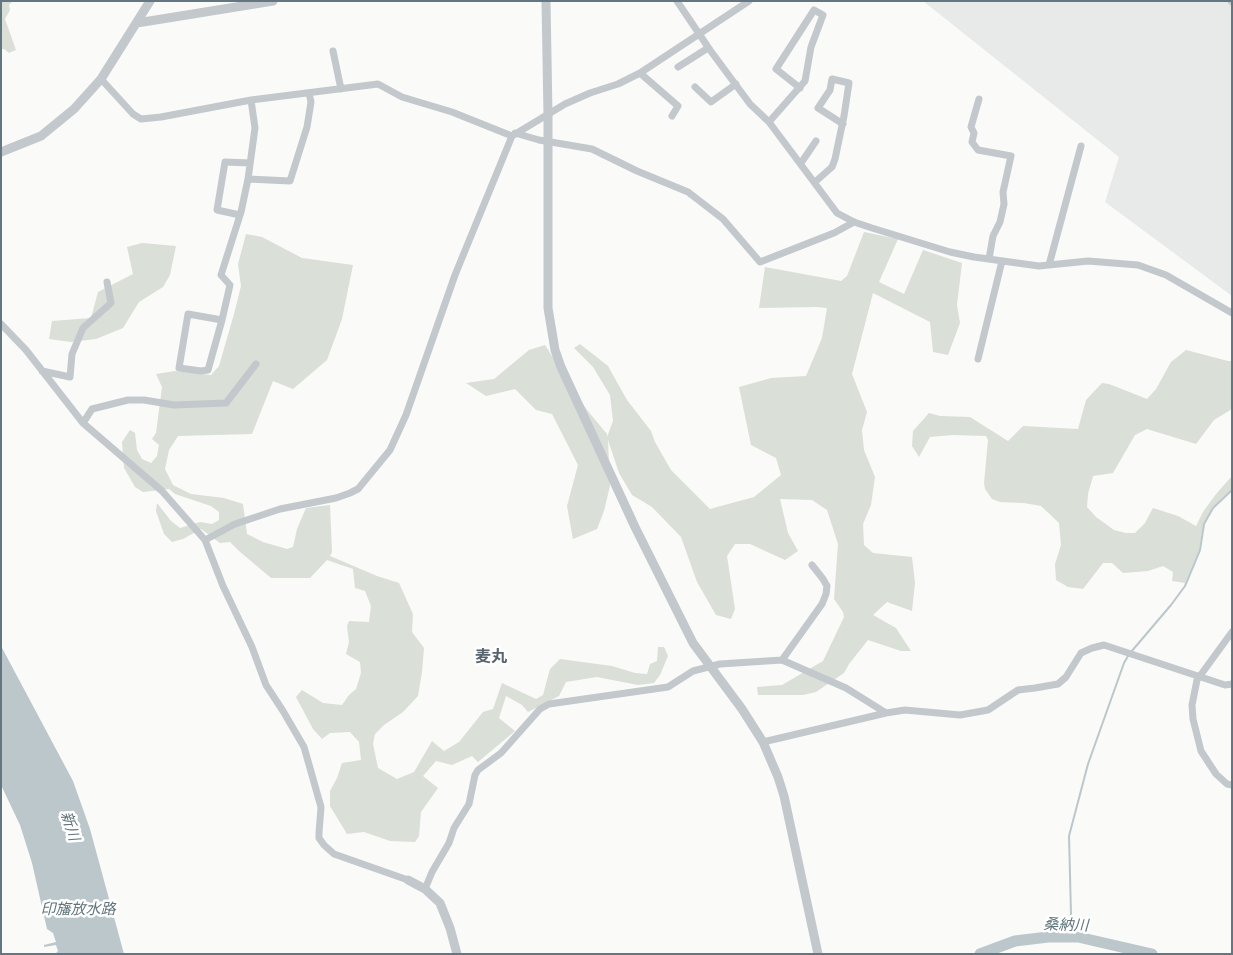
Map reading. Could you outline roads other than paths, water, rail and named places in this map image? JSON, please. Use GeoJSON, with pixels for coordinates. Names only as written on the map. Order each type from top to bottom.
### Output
{"type":"FeatureCollection","features":[{"type":"Feature","properties":{"kind":"street"},"geometry":{"type":"LineString","coordinates":[[1,152],[41,136],[74,109],[101,79],[150,1]]}},
{"type":"Feature","properties":{"kind":"street"},"geometry":{"type":"LineString","coordinates":[[137,23],[241,4],[273,1]]}},
{"type":"Feature","properties":{"kind":"street"},"geometry":{"type":"LineString","coordinates":[[546,1],[548,308],[555,350],[561,367],[639,536],[693,643],[742,709],[763,742],[778,776],[818,954]]}},
{"type":"Feature","properties":{"kind":"street"},"geometry":{"type":"LineString","coordinates":[[677,1],[708,48],[750,104],[769,122],[837,213],[854,222],[950,252],[989,259],[1039,266],[1088,261],[1138,265],[1166,275],[1232,314]]}},
{"type":"Feature","properties":{"kind":"street"},"geometry":{"type":"LineString","coordinates":[[205,540],[234,524],[280,509],[336,498],[358,489],[390,450],[406,415],[455,275],[513,135],[565,104],[618,84],[640,73],[749,1]]}},
{"type":"Feature","properties":{"kind":"street"},"geometry":{"type":"LineString","coordinates":[[769,122],[800,88],[806,81],[811,48],[823,15],[814,10],[776,69],[800,88]]}},
{"type":"Feature","properties":{"kind":"street"},"geometry":{"type":"LineString","coordinates":[[678,67],[708,48]]}},
{"type":"Feature","properties":{"kind":"street"},"geometry":{"type":"LineString","coordinates":[[333,51],[341,89]]}},
{"type":"Feature","properties":{"kind":"street"},"geometry":{"type":"LineString","coordinates":[[640,73],[678,106],[672,116]]}},
{"type":"Feature","properties":{"kind":"street"},"geometry":{"type":"LineString","coordinates":[[101,79],[133,114],[141,119],[162,117],[252,100],[378,84],[402,97],[452,112],[513,135],[592,149],[637,171],[688,192],[723,219],[760,262],[834,233],[854,222]]}},
{"type":"Feature","properties":{"kind":"street"},"geometry":{"type":"LineString","coordinates":[[814,182],[832,167],[843,124],[849,83],[832,79],[830,90],[818,108],[843,124]]}},
{"type":"Feature","properties":{"kind":"street"},"geometry":{"type":"LineString","coordinates":[[695,87],[711,102],[736,84]]}},
{"type":"Feature","properties":{"kind":"street"},"geometry":{"type":"LineString","coordinates":[[248,179],[290,181],[307,127],[311,102],[309,93]]}},
{"type":"Feature","properties":{"kind":"street"},"geometry":{"type":"LineString","coordinates":[[980,99],[972,127],[974,133],[972,142],[978,150],[1011,156],[1004,192],[1004,204],[1000,222],[993,236],[989,259]]}},
{"type":"Feature","properties":{"kind":"street"},"geometry":{"type":"LineString","coordinates":[[222,320],[188,314],[179,368],[201,372],[208,370],[222,320],[230,285],[221,275],[240,215],[248,179],[255,128],[252,100]]}},
{"type":"Feature","properties":{"kind":"street"},"geometry":{"type":"LineString","coordinates":[[801,164],[816,141]]}},
{"type":"Feature","properties":{"kind":"street"},"geometry":{"type":"LineString","coordinates":[[1049,265],[1080,146]]}},
{"type":"Feature","properties":{"kind":"street"},"geometry":{"type":"LineString","coordinates":[[240,215],[217,210],[225,162],[250,163]]}},
{"type":"Feature","properties":{"kind":"street"},"geometry":{"type":"LineString","coordinates":[[978,359],[1002,261]]}},
{"type":"Feature","properties":{"kind":"street"},"geometry":{"type":"LineString","coordinates":[[42,371],[70,377],[72,354],[83,328],[111,303],[107,282]]}},
{"type":"Feature","properties":{"kind":"street"},"geometry":{"type":"LineString","coordinates":[[1,324],[26,350],[83,423],[162,491],[205,540],[223,586],[252,647],[266,685],[304,747],[321,807],[320,838],[324,845],[334,854],[408,880],[424,889],[440,903],[446,913],[457,954]]}},
{"type":"Feature","properties":{"kind":"street"},"geometry":{"type":"LineString","coordinates":[[83,423],[92,408],[128,400],[144,400],[174,405],[226,402],[256,364]]}},
{"type":"Feature","properties":{"kind":"street"},"geometry":{"type":"LineString","coordinates":[[782,660],[822,604],[826,594],[827,586],[812,565]]}},
{"type":"Feature","properties":{"kind":"street"},"geometry":{"type":"LineString","coordinates":[[1232,632],[1200,676],[1194,691],[1192,705],[1193,719],[1201,751],[1216,774],[1227,784],[1232,785]]}},
{"type":"Feature","properties":{"kind":"street"},"geometry":{"type":"LineString","coordinates":[[763,742],[905,710],[960,715],[988,710],[1018,690],[1058,684],[1066,677],[1081,653],[1104,645],[1225,685],[1232,684]]}},
{"type":"Feature","properties":{"kind":"street"},"geometry":{"type":"LineString","coordinates":[[424,889],[432,872],[443,856],[454,828],[469,804],[475,775],[478,770],[501,753],[540,709],[549,704],[668,687],[693,671],[720,664],[782,660],[846,688],[886,713]]}},
{"type":"Feature","properties":{"kind":"water","name":"印旛放水路"},"geometry":{"type":"Polygon","coordinates":[[[1,646],[73,781],[90,829],[124,954],[55,954],[58,951],[56,945],[44,947],[44,945],[56,942],[53,933],[47,929],[32,863],[20,825],[1,785],[1,646]]]}},
{"type":"Feature","properties":{"kind":"waterway"},"geometry":{"type":"LineString","coordinates":[[1131,652],[1185,586],[1200,550],[1204,524],[1213,508],[1232,490]]}},
{"type":"Feature","properties":{"kind":"waterway"},"geometry":{"type":"LineString","coordinates":[[1068,937],[1071,914],[1069,836],[1088,764],[1128,656]]}},
{"type":"Feature","properties":{"kind":"waterway","name":"桑納川"},"geometry":{"type":"LineString","coordinates":[[980,954],[1015,941],[1048,937],[1078,937],[1152,954]]}},
{"type":"Feature","properties":{"kind":"district","name":"麦丸"},"geometry":{"type":"Point","coordinates":[491,657]}},
{"type":"Feature","properties":{"kind":"water label","name":"新川"},"geometry":{"type":"Point","coordinates":[70,826]}}]}
